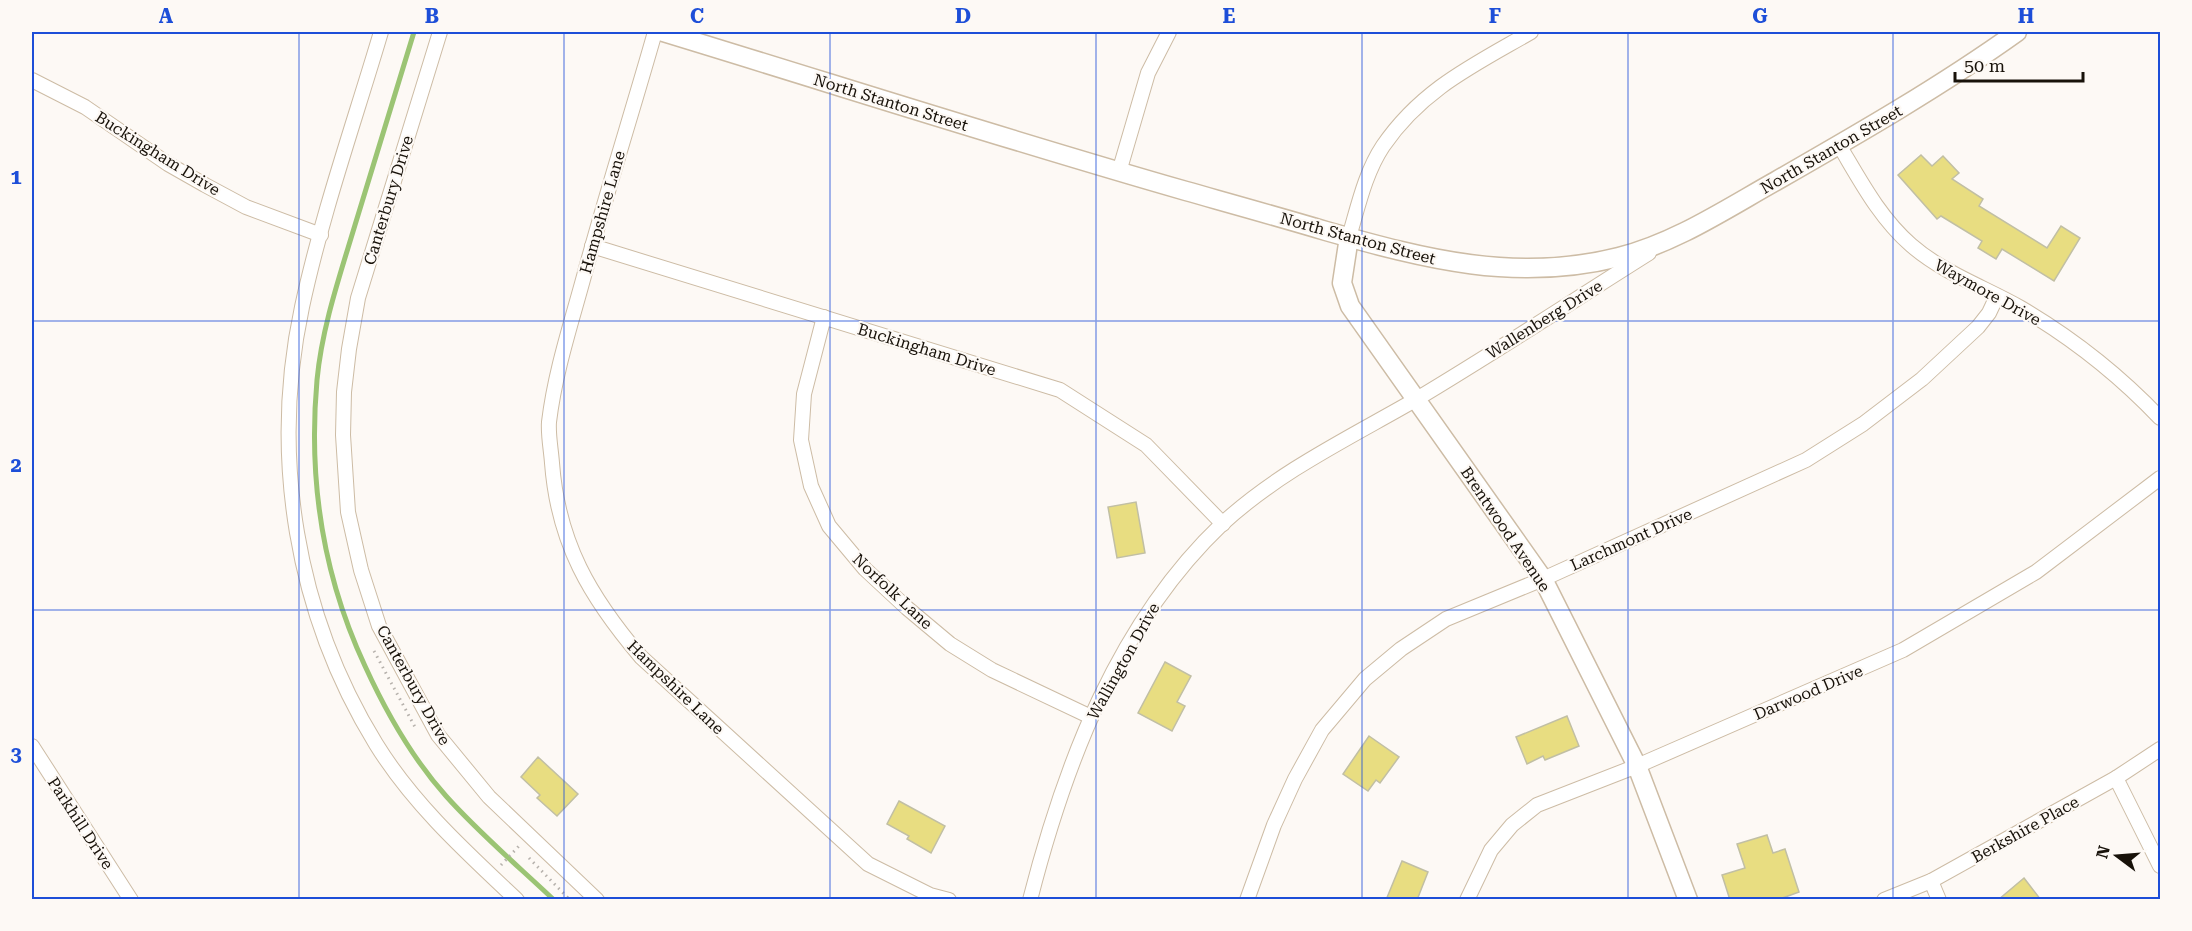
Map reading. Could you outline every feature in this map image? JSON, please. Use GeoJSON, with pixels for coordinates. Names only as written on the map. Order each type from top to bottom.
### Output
{"type":"FeatureCollection","features":[{"type":"Feature","properties":{"kind":"street"},"geometry":{"type":"LineString","coordinates":[[381,32],[321,235],[302,307],[294,352],[288,410],[289,466],[295,525],[308,586],[324,634],[344,681],[377,745],[412,793],[456,842],[517,900]]}},
{"type":"Feature","properties":{"kind":"street","name":"Canterbury Drive"},"geometry":{"type":"LineString","coordinates":[[440,32],[358,298],[344,392],[343,435],[348,512],[361,570],[379,626],[438,735],[489,797],[597,900]]}},
{"type":"Feature","properties":{"kind":"street","name":"Hampshire Lane"},"geometry":{"type":"LineString","coordinates":[[655,32],[557,374],[549,424],[553,477],[562,524],[576,563],[594,596],[613,625],[641,657],[868,864],[930,895],[949,900]]}},
{"type":"Feature","properties":{"kind":"street","name":"North Stanton Street"},"geometry":{"type":"LineString","coordinates":[[663,32],[1119,172],[1349,237],[1451,263],[1500,268],[1578,265],[1621,257],[1671,239],[1839,145],[1960,73],[2017,32]]}},
{"type":"Feature","properties":{"kind":"street"},"geometry":{"type":"LineString","coordinates":[[1119,172],[1148,73],[1169,32]]}},
{"type":"Feature","properties":{"kind":"street"},"geometry":{"type":"LineString","coordinates":[[1349,237],[1363,190],[1382,148],[1419,104],[1443,83],[1532,32]]}},
{"type":"Feature","properties":{"kind":"street","name":"Buckingham Drive"},"geometry":{"type":"LineString","coordinates":[[32,80],[85,107],[168,164],[246,207],[321,235]]}},
{"type":"Feature","properties":{"kind":"street","name":"Waymore Drive"},"geometry":{"type":"LineString","coordinates":[[1839,145],[1879,210],[1909,244],[1945,270],[2050,326],[2133,391],[2160,418]]}},
{"type":"Feature","properties":{"kind":"street","name":"Brentwood Avenue"},"geometry":{"type":"LineString","coordinates":[[1349,237],[1342,283],[1350,306],[1543,579],[1636,766],[1688,900]]}},
{"type":"Feature","properties":{"kind":"street","name":"Wallenberg Drive"},"geometry":{"type":"LineString","coordinates":[[1417,398],[1671,239]]}},
{"type":"Feature","properties":{"kind":"street","name":"Buckingham Drive"},"geometry":{"type":"LineString","coordinates":[[592,246],[1060,390],[1146,444],[1223,524]]}},
{"type":"Feature","properties":{"kind":"street","name":"Larchmont Drive"},"geometry":{"type":"LineString","coordinates":[[1247,900],[1274,825],[1295,779],[1322,730],[1365,679],[1401,649],[1446,619],[1543,579],[1806,460],[1863,424],[1922,379],[1978,327],[1997,296]]}},
{"type":"Feature","properties":{"kind":"street","name":"Norfolk Lane"},"geometry":{"type":"LineString","coordinates":[[824,316],[804,394],[801,440],[811,486],[829,526],[865,569],[950,644],[992,670],[1091,717]]}},
{"type":"Feature","properties":{"kind":"street","name":"Wallington Drive"},"geometry":{"type":"LineString","coordinates":[[1030,900],[1062,792],[1091,717],[1121,658],[1156,600],[1190,558],[1223,524],[1277,480],[1417,398]]}},
{"type":"Feature","properties":{"kind":"street","name":"Darwood Drive"},"geometry":{"type":"LineString","coordinates":[[1467,900],[1491,850],[1512,825],[1537,805],[1636,766],[1903,650],[2036,572],[2160,478]]}},
{"type":"Feature","properties":{"kind":"street","name":"Parkhill Drive"},"geometry":{"type":"LineString","coordinates":[[32,746],[131,900]]}},
{"type":"Feature","properties":{"kind":"street","name":"Berkshire Place"},"geometry":{"type":"LineString","coordinates":[[1884,900],[1931,880],[2116,778],[2160,749]]}},
{"type":"Feature","properties":{"kind":"street"},"geometry":{"type":"LineString","coordinates":[[2116,778],[2160,866]]}},
{"type":"Feature","properties":{"kind":"street"},"geometry":{"type":"LineString","coordinates":[[1931,880],[1939,900]]}},
{"type":"Feature","properties":{"kind":"path"},"geometry":{"type":"LineString","coordinates":[[371,644],[415,727]]}},
{"type":"Feature","properties":{"kind":"path"},"geometry":{"type":"LineString","coordinates":[[498,868],[519,846],[511,839]]}},
{"type":"Feature","properties":{"kind":"path"},"geometry":{"type":"LineString","coordinates":[[526,855],[570,900]]}},
{"type":"Feature","properties":{"kind":"building"},"geometry":{"type":"Polygon","coordinates":[[[1921,155],[1932,166],[1943,156],[1959,173],[1952,179],[1983,199],[1979,206],[2047,248],[2061,226],[2080,238],[2054,281],[2002,249],[1996,259],[1978,248],[1982,241],[1941,216],[1937,219],[1898,175],[1921,155]]]}},
{"type":"Feature","properties":{"kind":"building"},"geometry":{"type":"Polygon","coordinates":[[[1136,502],[1145,553],[1117,558],[1108,507],[1136,502]]]}},
{"type":"Feature","properties":{"kind":"building"},"geometry":{"type":"Polygon","coordinates":[[[1165,662],[1191,676],[1177,702],[1185,706],[1172,731],[1138,713],[1165,662]]]}},
{"type":"Feature","properties":{"kind":"building"},"geometry":{"type":"Polygon","coordinates":[[[1567,716],[1579,746],[1545,760],[1543,756],[1527,764],[1516,737],[1567,716]]]}},
{"type":"Feature","properties":{"kind":"building"},"geometry":{"type":"Polygon","coordinates":[[[1369,736],[1399,757],[1380,783],[1376,780],[1368,791],[1343,774],[1369,736]]]}},
{"type":"Feature","properties":{"kind":"building"},"geometry":{"type":"Polygon","coordinates":[[[538,757],[578,794],[557,816],[537,798],[540,795],[521,777],[538,757]]]}},
{"type":"Feature","properties":{"kind":"building"},"geometry":{"type":"Polygon","coordinates":[[[899,801],[945,826],[931,853],[907,839],[909,836],[887,824],[899,801]]]}},
{"type":"Feature","properties":{"kind":"building"},"geometry":{"type":"Polygon","coordinates":[[[1767,835],[1773,853],[1785,849],[1799,892],[1777,900],[1730,900],[1722,875],[1745,868],[1737,844],[1767,835]]]}},
{"type":"Feature","properties":{"kind":"building"},"geometry":{"type":"Polygon","coordinates":[[[1402,861],[1428,872],[1417,900],[1386,900],[1402,861]]]}},
{"type":"Feature","properties":{"kind":"building"},"geometry":{"type":"Polygon","coordinates":[[[2024,878],[2041,900],[1998,900],[2024,878]]]}},
{"type":"Feature","properties":{"kind":"waterway"},"geometry":{"type":"LineString","coordinates":[[414,32],[338,282],[319,360],[315,454],[322,526],[338,597],[350,631],[373,683],[401,734],[422,766],[459,810],[554,900]]}}]}
